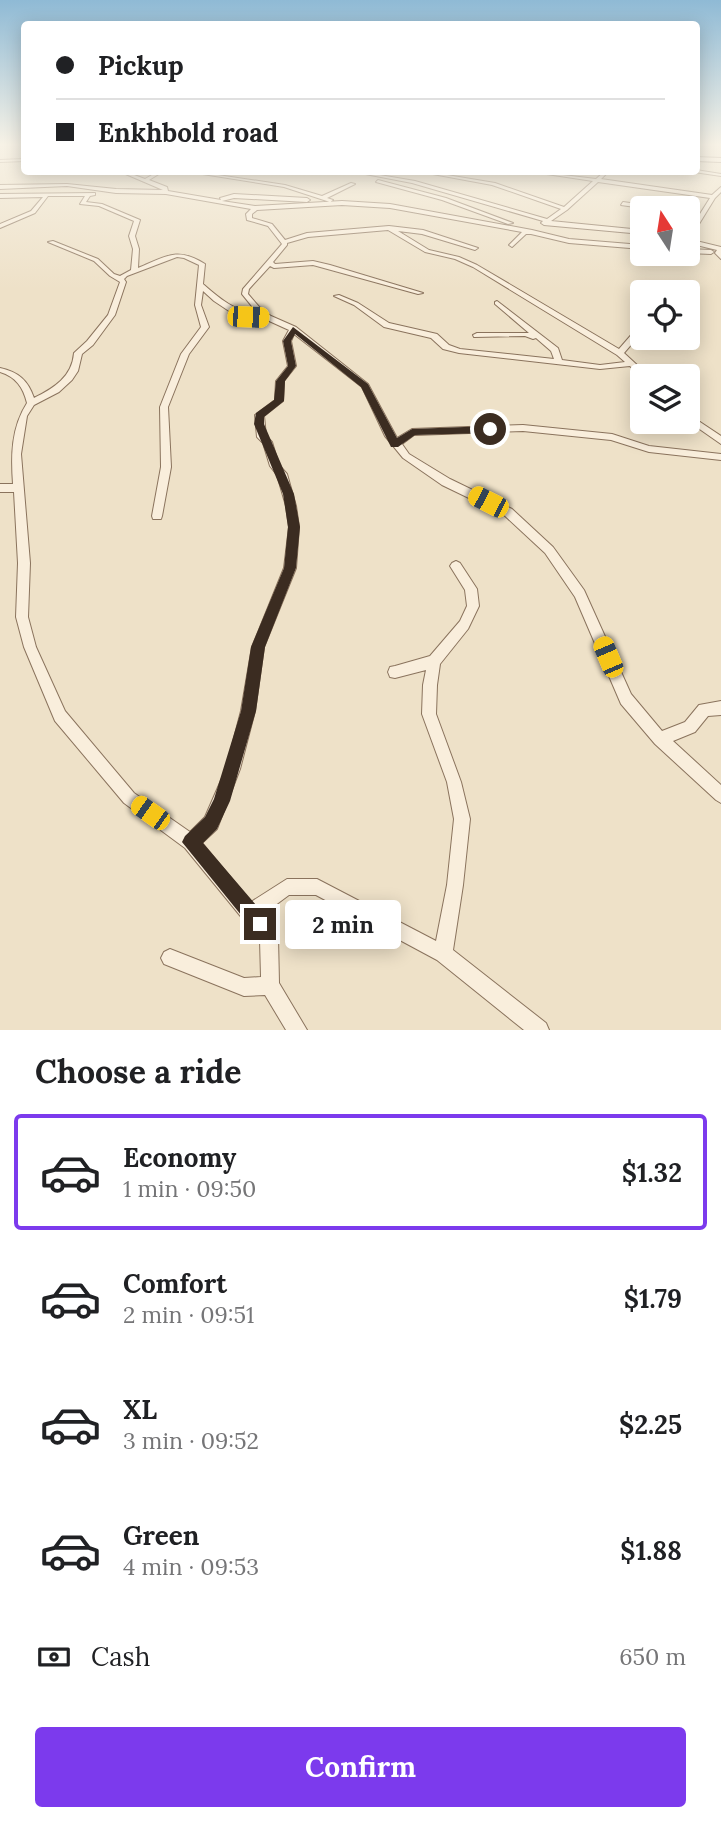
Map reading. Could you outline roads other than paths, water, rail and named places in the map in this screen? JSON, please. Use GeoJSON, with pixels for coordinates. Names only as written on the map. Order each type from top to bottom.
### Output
{"type":"FeatureCollection","features":[{"type":"Feature","properties":{"kind":"street"},"geometry":{"type":"LineString","coordinates":[[0,196],[102,193]]}},
{"type":"Feature","properties":{"kind":"street"},"geometry":{"type":"LineString","coordinates":[[173,193],[255,208],[342,203]]}},
{"type":"Feature","properties":{"kind":"street"},"geometry":{"type":"LineString","coordinates":[[307,193],[342,203]]}},
{"type":"Feature","properties":{"kind":"street"},"geometry":{"type":"LineString","coordinates":[[322,198],[333,193]]}},
{"type":"Feature","properties":{"kind":"street"},"geometry":{"type":"LineString","coordinates":[[421,193],[469,207],[532,232]]}},
{"type":"Feature","properties":{"kind":"street"},"geometry":{"type":"LineString","coordinates":[[452,193],[547,221],[630,231]]}},
{"type":"Feature","properties":{"kind":"street"},"geometry":{"type":"LineString","coordinates":[[519,193],[565,209]]}},
{"type":"Feature","properties":{"kind":"street"},"geometry":{"type":"LineString","coordinates":[[512,244],[524,233],[532,232],[565,209],[579,193]]}},
{"type":"Feature","properties":{"kind":"street"},"geometry":{"type":"LineString","coordinates":[[686,193],[713,197]]}},
{"type":"Feature","properties":{"kind":"street"},"geometry":{"type":"LineString","coordinates":[[700,218],[717,193]]}},
{"type":"Feature","properties":{"kind":"street"},"geometry":{"type":"LineString","coordinates":[[0,226],[33,212],[47,195]]}},
{"type":"Feature","properties":{"kind":"street"},"geometry":{"type":"LineString","coordinates":[[88,195],[82,203],[100,205],[137,220],[132,236],[136,249],[134,272]]}},
{"type":"Feature","properties":{"kind":"street"},"geometry":{"type":"LineString","coordinates":[[217,200],[234,196],[390,206],[581,243],[630,246]]}},
{"type":"Feature","properties":{"kind":"street"},"geometry":{"type":"LineString","coordinates":[[623,204],[630,205]]}},
{"type":"Feature","properties":{"kind":"street"},"geometry":{"type":"LineString","coordinates":[[709,205],[721,206]]}},
{"type":"Feature","properties":{"kind":"street"},"geometry":{"type":"LineString","coordinates":[[255,208],[249,219],[270,225],[284,242],[283,249],[252,281],[245,294],[268,318]]}},
{"type":"Feature","properties":{"kind":"street"},"geometry":{"type":"LineString","coordinates":[[284,242],[307,235],[389,228],[423,232],[475,248]]}},
{"type":"Feature","properties":{"kind":"street"},"geometry":{"type":"LineString","coordinates":[[389,228],[427,251],[457,258],[475,266],[620,353],[630,364]]}},
{"type":"Feature","properties":{"kind":"street"},"geometry":{"type":"LineString","coordinates":[[51,242],[96,260],[112,275],[121,279]]}},
{"type":"Feature","properties":{"kind":"street"},"geometry":{"type":"LineString","coordinates":[[700,243],[721,249],[720,254],[700,252]]}},
{"type":"Feature","properties":{"kind":"street"},"geometry":{"type":"LineString","coordinates":[[121,279],[176,255],[202,264],[202,286],[198,305],[205,327],[185,354],[164,407],[166,467],[157,516]]}},
{"type":"Feature","properties":{"kind":"street"},"geometry":{"type":"LineString","coordinates":[[269,262],[274,266],[313,263],[328,266],[421,293]]}},
{"type":"Feature","properties":{"kind":"street"},"geometry":{"type":"LineString","coordinates":[[121,279],[111,315],[90,343],[78,353],[79,363],[73,373],[59,389],[32,402],[23,416],[17,435],[16,462],[24,563],[22,617],[30,647],[60,716],[129,798],[191,842],[269,937],[270,985],[298,1030]]}},
{"type":"Feature","properties":{"kind":"street"},"geometry":{"type":"LineString","coordinates":[[202,286],[237,314],[268,318],[293,329],[365,386],[395,444],[423,469],[508,512],[549,550],[580,594],[626,699],[660,739],[721,795]]}},
{"type":"Feature","properties":{"kind":"street"},"geometry":{"type":"LineString","coordinates":[[337,296],[356,304],[387,324],[434,336],[446,347],[501,357],[600,367],[630,364]]}},
{"type":"Feature","properties":{"kind":"street"},"geometry":{"type":"LineString","coordinates":[[497,303],[555,350],[558,361]]}},
{"type":"Feature","properties":{"kind":"street"},"geometry":{"type":"LineString","coordinates":[[191,842],[211,823],[229,779],[248,711],[258,647],[290,568],[294,527],[288,494],[259,424],[259,415],[279,401],[280,381],[292,366],[287,341],[293,329]]}},
{"type":"Feature","properties":{"kind":"street"},"geometry":{"type":"LineString","coordinates":[[477,335],[526,334],[539,339]]}},
{"type":"Feature","properties":{"kind":"street"},"geometry":{"type":"LineString","coordinates":[[620,353],[630,342]]}},
{"type":"Feature","properties":{"kind":"street"},"geometry":{"type":"LineString","coordinates":[[0,370],[18,376],[32,402]]}},
{"type":"Feature","properties":{"kind":"street"},"geometry":{"type":"LineString","coordinates":[[700,426],[721,441]]}},
{"type":"Feature","properties":{"kind":"street"},"geometry":{"type":"LineString","coordinates":[[395,444],[412,432],[523,428],[612,437],[649,449],[721,457]]}},
{"type":"Feature","properties":{"kind":"street"},"geometry":{"type":"LineString","coordinates":[[0,488],[19,488]]}},
{"type":"Feature","properties":{"kind":"street"},"geometry":{"type":"LineString","coordinates":[[443,954],[455,886],[462,819],[454,782],[429,715],[430,685],[435,661],[464,625],[473,606],[471,589],[456,566]]}},
{"type":"Feature","properties":{"kind":"street"},"geometry":{"type":"LineString","coordinates":[[395,672],[435,661]]}},
{"type":"Feature","properties":{"kind":"street"},"geometry":{"type":"LineString","coordinates":[[660,739],[690,727],[704,710],[721,708]]}},
{"type":"Feature","properties":{"kind":"street"},"geometry":{"type":"LineString","coordinates":[[251,912],[287,887],[317,887],[443,954],[539,1030]]}},
{"type":"Feature","properties":{"kind":"street"},"geometry":{"type":"LineString","coordinates":[[170,958],[244,986],[270,985]]}}]}
